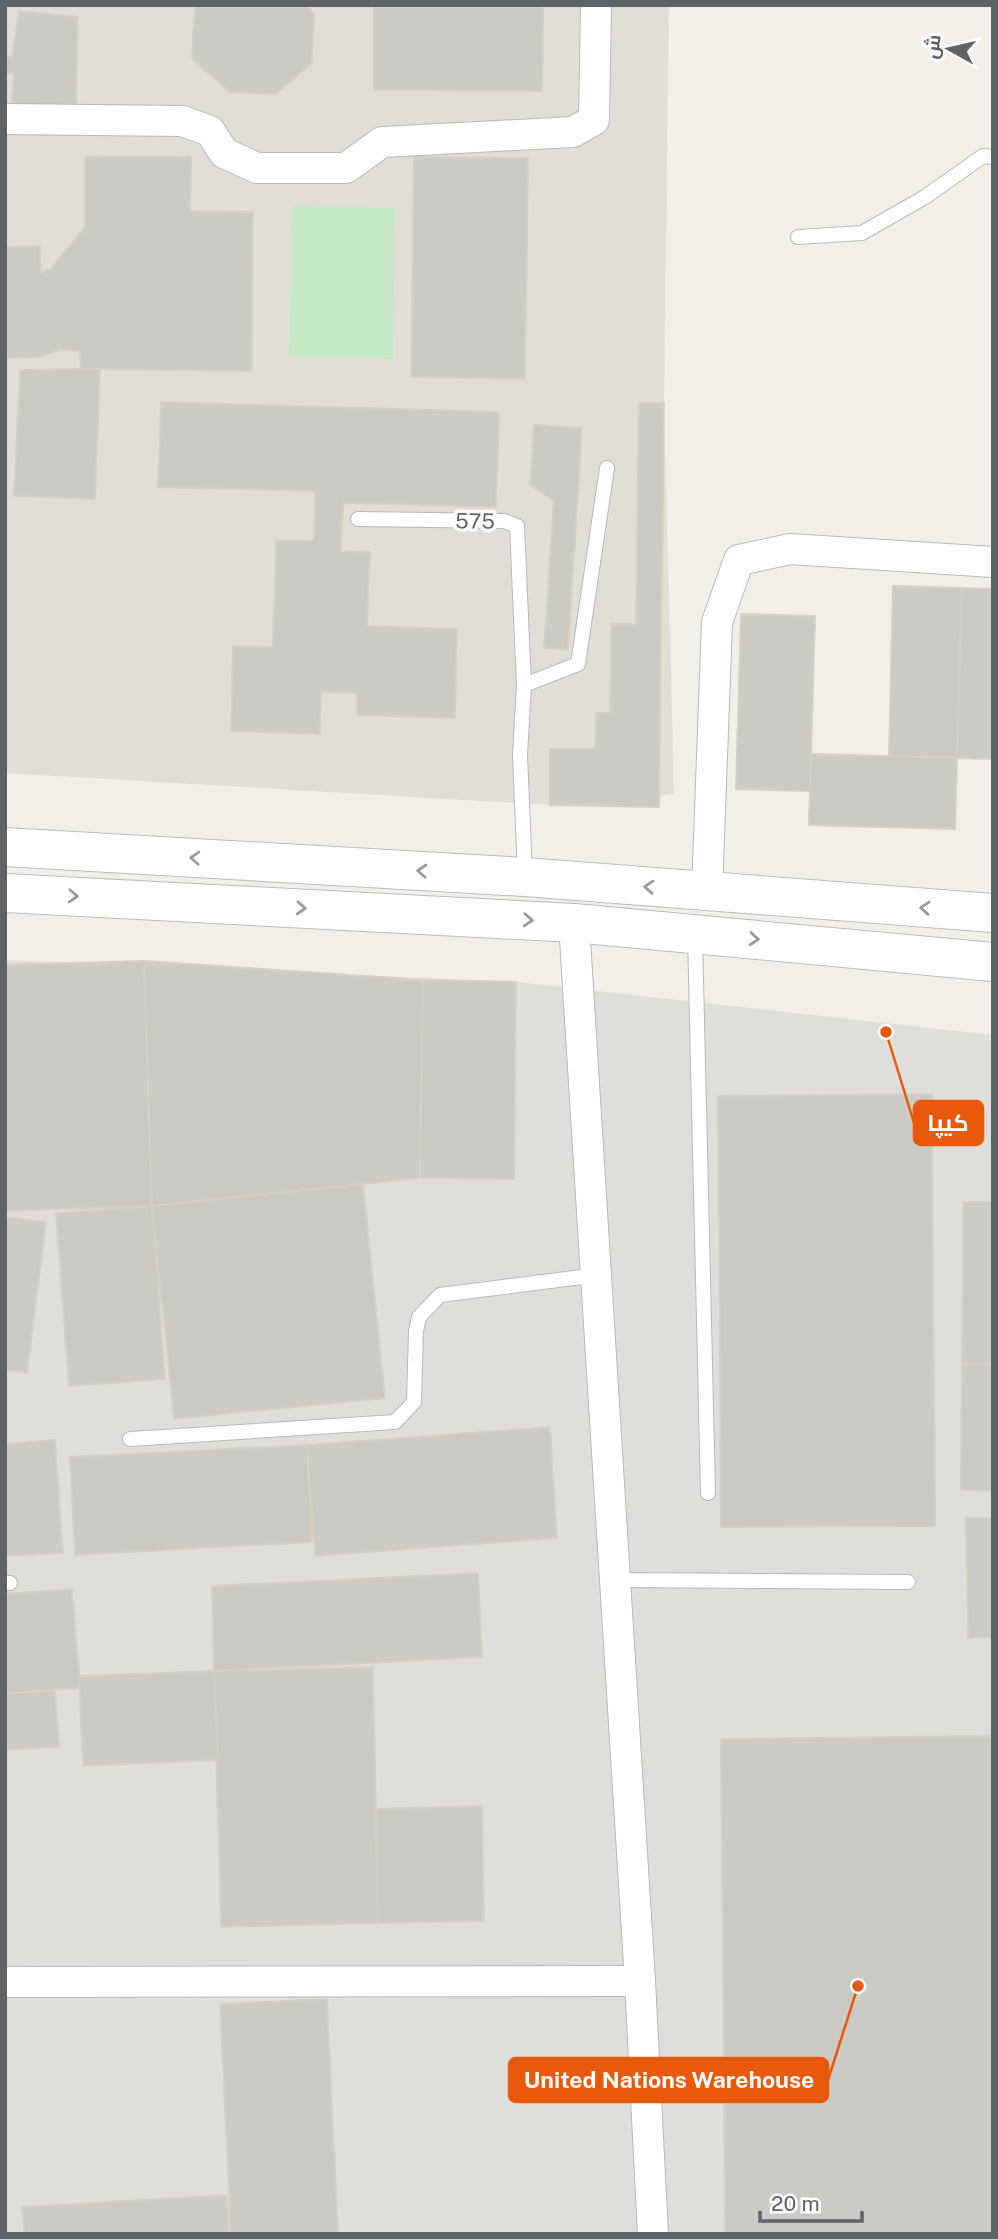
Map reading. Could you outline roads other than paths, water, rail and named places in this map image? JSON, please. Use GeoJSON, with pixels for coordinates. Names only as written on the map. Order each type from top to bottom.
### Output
{"type":"FeatureCollection","features":[{"type":"Feature","properties":{"kind":"street"},"geometry":{"type":"LineString","coordinates":[[5,120],[182,121],[210,131],[224,153],[257,168],[345,169],[382,142],[573,132],[594,120],[596,5]]}},
{"type":"Feature","properties":{"kind":"street"},"geometry":{"type":"LineString","coordinates":[[706,891],[717,622],[739,560],[790,549],[993,562]]}},
{"type":"Feature","properties":{"kind":"street"},"geometry":{"type":"LineString","coordinates":[[5,847],[525,877],[993,913]]}},
{"type":"Feature","properties":{"kind":"street"},"geometry":{"type":"LineString","coordinates":[[5,893],[574,923],[993,961]]}},
{"type":"Feature","properties":{"kind":"street"},"geometry":{"type":"LineString","coordinates":[[574,923],[640,1980],[653,2234]]}},
{"type":"Feature","properties":{"kind":"street"},"geometry":{"type":"LineString","coordinates":[[5,1982],[640,1980]]}},
{"type":"Feature","properties":{"kind":"lane"},"geometry":{"type":"LineString","coordinates":[[799,237],[862,233],[925,197],[983,156],[993,157]]}},
{"type":"Feature","properties":{"kind":"lane"},"geometry":{"type":"LineString","coordinates":[[525,877],[520,755],[524,685],[578,664],[607,468]]}},
{"type":"Feature","properties":{"kind":"lane","name":"575"},"geometry":{"type":"LineString","coordinates":[[358,519],[505,521],[517,526],[524,685]]}},
{"type":"Feature","properties":{"kind":"lane"},"geometry":{"type":"LineString","coordinates":[[695,934],[708,1493]]}},
{"type":"Feature","properties":{"kind":"lane"},"geometry":{"type":"LineString","coordinates":[[130,1439],[395,1422],[414,1402],[416,1331],[419,1317],[440,1295],[597,1275]]}},
{"type":"Feature","properties":{"kind":"lane"},"geometry":{"type":"LineString","coordinates":[[615,1580],[908,1582]]}},
{"type":"Feature","properties":{"kind":"place","name":"كيپا"},"geometry":{"type":"Point","coordinates":[886,1032]}},
{"type":"Feature","properties":{"kind":"place","name":"United Nations Warehouse"},"geometry":{"type":"Point","coordinates":[858,1986]}}]}
